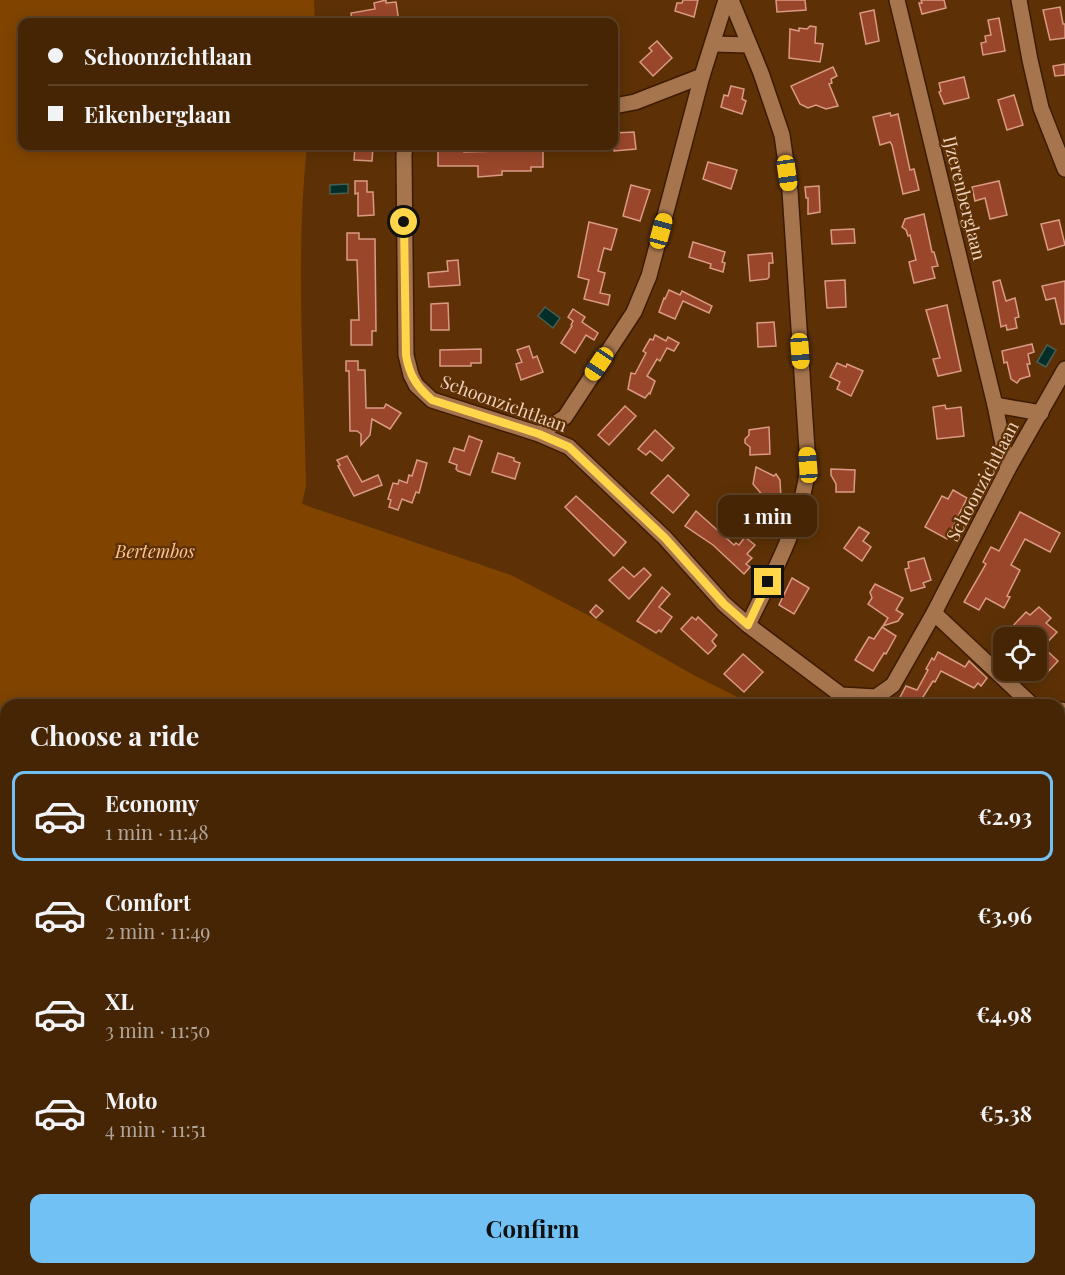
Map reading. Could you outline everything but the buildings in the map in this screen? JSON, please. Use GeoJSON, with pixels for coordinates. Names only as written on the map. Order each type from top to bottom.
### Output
{"type":"FeatureCollection","features":[{"type":"Feature","properties":{"kind":"street"},"geometry":{"type":"LineString","coordinates":[[539,434],[565,417],[634,312],[649,276],[702,76],[726,0]]}},
{"type":"Feature","properties":{"kind":"street"},"geometry":{"type":"LineString","coordinates":[[731,0],[761,73],[782,135],[790,192],[808,465],[803,501],[797,520],[748,625]]}},
{"type":"Feature","properties":{"kind":"street","name":"IJzerenberglaan"},"geometry":{"type":"LineString","coordinates":[[897,0],[995,405],[1008,470]]}},
{"type":"Feature","properties":{"kind":"street"},"geometry":{"type":"LineString","coordinates":[[1019,0],[1041,108],[1065,169]]}},
{"type":"Feature","properties":{"kind":"street"},"geometry":{"type":"LineString","coordinates":[[713,44],[748,45]]}},
{"type":"Feature","properties":{"kind":"street"},"geometry":{"type":"LineString","coordinates":[[618,105],[635,102],[702,76]]}},
{"type":"Feature","properties":{"kind":"street","name":"Schoonzichtlaan"},"geometry":{"type":"LineString","coordinates":[[405,150],[406,355],[416,385],[432,400],[539,434],[569,447],[665,538],[716,596],[748,625],[841,695],[876,697],[893,685],[1065,369]]}},
{"type":"Feature","properties":{"kind":"street"},"geometry":{"type":"LineString","coordinates":[[995,405],[1041,413]]}},
{"type":"Feature","properties":{"kind":"street"},"geometry":{"type":"LineString","coordinates":[[565,417],[569,447]]}},
{"type":"Feature","properties":{"kind":"street"},"geometry":{"type":"LineString","coordinates":[[934,613],[1026,699]]}},
{"type":"Feature","properties":{"kind":"green space","name":"Bertembos"},"geometry":{"type":"Polygon","coordinates":[[[0,0],[314,0],[315,18],[18,18],[18,150],[307,150],[303,187],[301,272],[306,485],[302,504],[511,575],[597,620],[697,677],[742,699],[0,699],[0,0]]]}},
{"type":"Feature","properties":{"kind":"water"},"geometry":{"type":"Polygon","coordinates":[[[348,184],[348,193],[330,194],[330,185],[348,184]]]}},
{"type":"Feature","properties":{"kind":"water"},"geometry":{"type":"Polygon","coordinates":[[[545,307],[560,318],[553,328],[538,316],[545,307]]]}},
{"type":"Feature","properties":{"kind":"water"},"geometry":{"type":"Polygon","coordinates":[[[1047,345],[1056,350],[1046,367],[1037,362],[1047,345]]]}},
{"type":"Feature","properties":{"kind":"route"},"geometry":{"type":"LineString","coordinates":[[404,222],[407,364],[416,385],[424,393],[432,400],[539,434],[569,447],[665,538],[701,580],[748,625],[768,582]]}}]}
